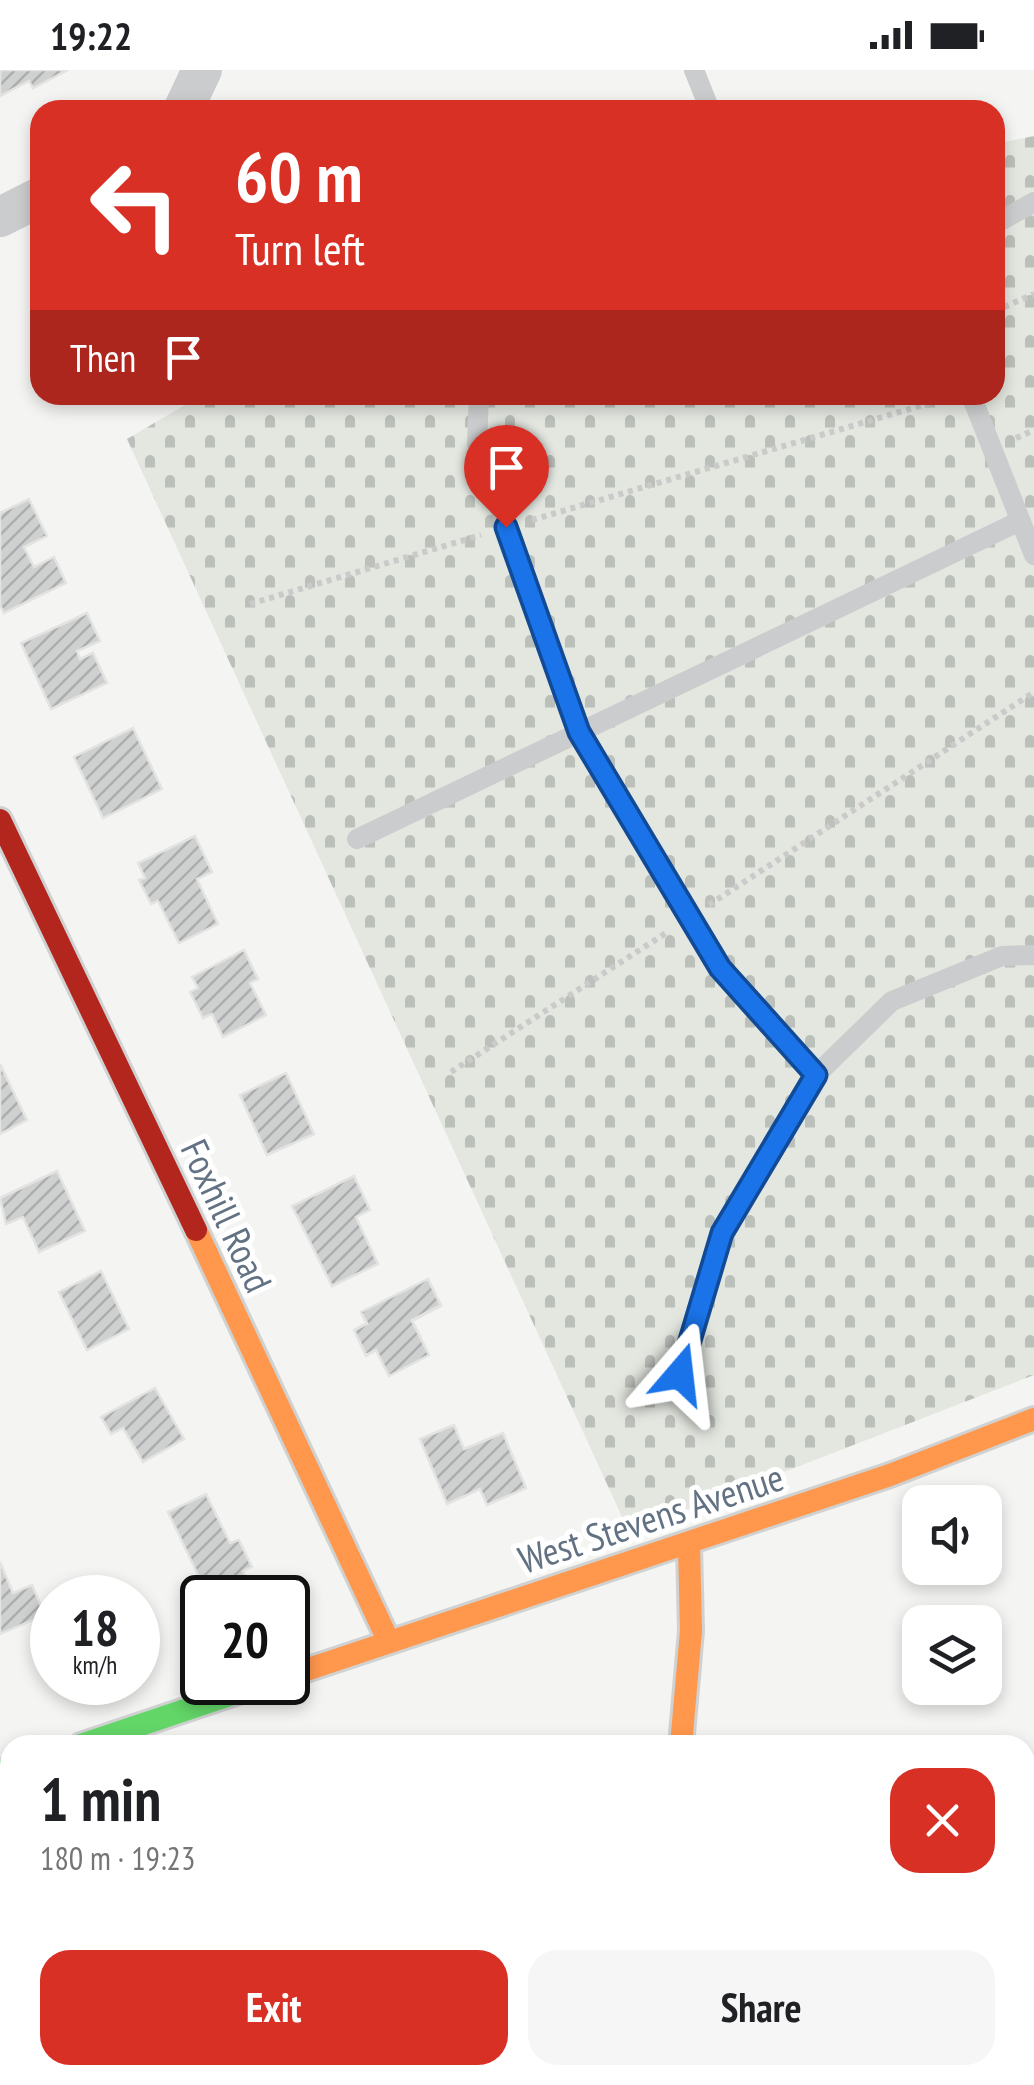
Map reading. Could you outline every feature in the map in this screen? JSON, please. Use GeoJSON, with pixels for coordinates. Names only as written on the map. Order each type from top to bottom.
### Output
{"type":"FeatureCollection","features":[{"type":"Feature","properties":{"kind":"street"},"geometry":{"type":"LineString","coordinates":[[188,100],[202,70]]}},
{"type":"Feature","properties":{"kind":"street"},"geometry":{"type":"LineString","coordinates":[[0,217],[30,201]]}},
{"type":"Feature","properties":{"kind":"street","name":"Foxhill Road"},"geometry":{"type":"LineString","coordinates":[[0,820],[389,1642]]}},
{"type":"Feature","properties":{"kind":"street","name":"West Stevens Avenue"},"geometry":{"type":"LineString","coordinates":[[310,1669],[689,1545],[948,1455],[1034,1419]]}},
{"type":"Feature","properties":{"kind":"street"},"geometry":{"type":"LineString","coordinates":[[682,1735],[690,1647],[689,1545]]}},
{"type":"Feature","properties":{"kind":"street"},"geometry":{"type":"LineString","coordinates":[[111,1735],[200,1705]]}},
{"type":"Feature","properties":{"kind":"lane"},"geometry":{"type":"LineString","coordinates":[[694,70],[706,100]]}},
{"type":"Feature","properties":{"kind":"lane"},"geometry":{"type":"LineString","coordinates":[[1005,218],[1034,202]]}},
{"type":"Feature","properties":{"kind":"lane"},"geometry":{"type":"LineString","coordinates":[[479,405],[477,444],[579,732],[720,968],[816,1075]]}},
{"type":"Feature","properties":{"kind":"lane"},"geometry":{"type":"LineString","coordinates":[[975,405],[1034,555]]}},
{"type":"Feature","properties":{"kind":"lane"},"geometry":{"type":"LineString","coordinates":[[357,839],[1020,521]]}},
{"type":"Feature","properties":{"kind":"lane"},"geometry":{"type":"LineString","coordinates":[[680,1374],[722,1233],[816,1075],[892,1001],[1002,956],[1034,955]]}},
{"type":"Feature","properties":{"kind":"path"},"geometry":{"type":"LineString","coordinates":[[1005,307],[1034,294]]}},
{"type":"Feature","properties":{"kind":"path"},"geometry":{"type":"LineString","coordinates":[[250,604],[924,405]]}},
{"type":"Feature","properties":{"kind":"path"},"geometry":{"type":"LineString","coordinates":[[451,1072],[1034,692]]}},
{"type":"Feature","properties":{"kind":"green space"},"geometry":{"type":"Polygon","coordinates":[[[1034,136],[1034,1375],[629,1532],[127,439],[185,405],[1005,405],[1005,142],[1034,136]]]}},
{"type":"Feature","properties":{"kind":"building"},"geometry":{"type":"Polygon","coordinates":[[[0,70],[68,70],[33,88],[29,81],[0,96],[0,70]]]}},
{"type":"Feature","properties":{"kind":"building"},"geometry":{"type":"Polygon","coordinates":[[[29,499],[47,536],[24,547],[34,567],[54,557],[66,583],[4,613],[0,605],[0,513],[29,499]]]}},
{"type":"Feature","properties":{"kind":"building"},"geometry":{"type":"Polygon","coordinates":[[[87,613],[100,641],[77,651],[80,659],[93,653],[107,683],[51,709],[21,643],[87,613]]]}},
{"type":"Feature","properties":{"kind":"building"},"geometry":{"type":"Polygon","coordinates":[[[133,728],[162,789],[103,818],[74,757],[133,728]]]}},
{"type":"Feature","properties":{"kind":"building"},"geometry":{"type":"Polygon","coordinates":[[[195,836],[212,872],[197,879],[218,924],[179,943],[158,901],[151,904],[139,880],[145,878],[138,863],[195,836]]]}},
{"type":"Feature","properties":{"kind":"building"},"geometry":{"type":"Polygon","coordinates":[[[244,950],[258,979],[250,983],[266,1015],[223,1037],[212,1014],[203,1018],[190,992],[198,988],[192,977],[244,950]]]}},
{"type":"Feature","properties":{"kind":"building"},"geometry":{"type":"Polygon","coordinates":[[[0,1064],[27,1120],[0,1134],[0,1064]]]}},
{"type":"Feature","properties":{"kind":"building"},"geometry":{"type":"Polygon","coordinates":[[[286,1073],[314,1134],[267,1155],[240,1095],[286,1073]]]}},
{"type":"Feature","properties":{"kind":"building"},"geometry":{"type":"Polygon","coordinates":[[[57,1171],[85,1231],[39,1252],[23,1217],[6,1224],[0,1198],[57,1171]]]}},
{"type":"Feature","properties":{"kind":"building"},"geometry":{"type":"Polygon","coordinates":[[[354,1176],[370,1210],[356,1217],[378,1264],[332,1286],[292,1206],[354,1176]]]}},
{"type":"Feature","properties":{"kind":"building"},"geometry":{"type":"Polygon","coordinates":[[[101,1271],[129,1329],[87,1350],[59,1292],[101,1271]]]}},
{"type":"Feature","properties":{"kind":"building"},"geometry":{"type":"Polygon","coordinates":[[[428,1279],[441,1306],[412,1321],[429,1355],[389,1376],[376,1350],[366,1356],[354,1330],[367,1324],[361,1312],[428,1279]]]}},
{"type":"Feature","properties":{"kind":"building"},"geometry":{"type":"Polygon","coordinates":[[[428,1279],[441,1305],[412,1320],[429,1355],[389,1376],[376,1350],[366,1355],[354,1330],[367,1323],[361,1312],[428,1279]]]}},
{"type":"Feature","properties":{"kind":"building"},"geometry":{"type":"Polygon","coordinates":[[[155,1388],[184,1439],[143,1462],[123,1428],[111,1434],[101,1417],[155,1388]]]}},
{"type":"Feature","properties":{"kind":"building"},"geometry":{"type":"Polygon","coordinates":[[[454,1425],[464,1449],[503,1433],[526,1488],[487,1505],[480,1489],[447,1504],[420,1439],[454,1425]]]}},
{"type":"Feature","properties":{"kind":"building"},"geometry":{"type":"Polygon","coordinates":[[[206,1494],[230,1543],[239,1540],[252,1567],[243,1571],[245,1575],[198,1575],[168,1512],[206,1494]]]}},
{"type":"Feature","properties":{"kind":"building"},"geometry":{"type":"Polygon","coordinates":[[[0,1562],[13,1593],[30,1586],[30,1621],[0,1634],[0,1562]]]}},
{"type":"Feature","properties":{"kind":"traffic: fast"},"geometry":{"type":"LineString","coordinates":[[111,1735],[200,1705]]}},
{"type":"Feature","properties":{"kind":"traffic: slow"},"geometry":{"type":"LineString","coordinates":[[196,1230],[389,1642]]}},
{"type":"Feature","properties":{"kind":"traffic: slow"},"geometry":{"type":"LineString","coordinates":[[310,1669],[890,1475],[1034,1419]]}},
{"type":"Feature","properties":{"kind":"traffic: slow"},"geometry":{"type":"LineString","coordinates":[[682,1735],[691,1631],[689,1545]]}},
{"type":"Feature","properties":{"kind":"traffic: jam"},"geometry":{"type":"LineString","coordinates":[[0,820],[196,1230]]}},
{"type":"Feature","properties":{"kind":"route"},"geometry":{"type":"LineString","coordinates":[[506,527],[579,732],[720,968],[816,1075],[722,1233],[680,1374]]}}]}
